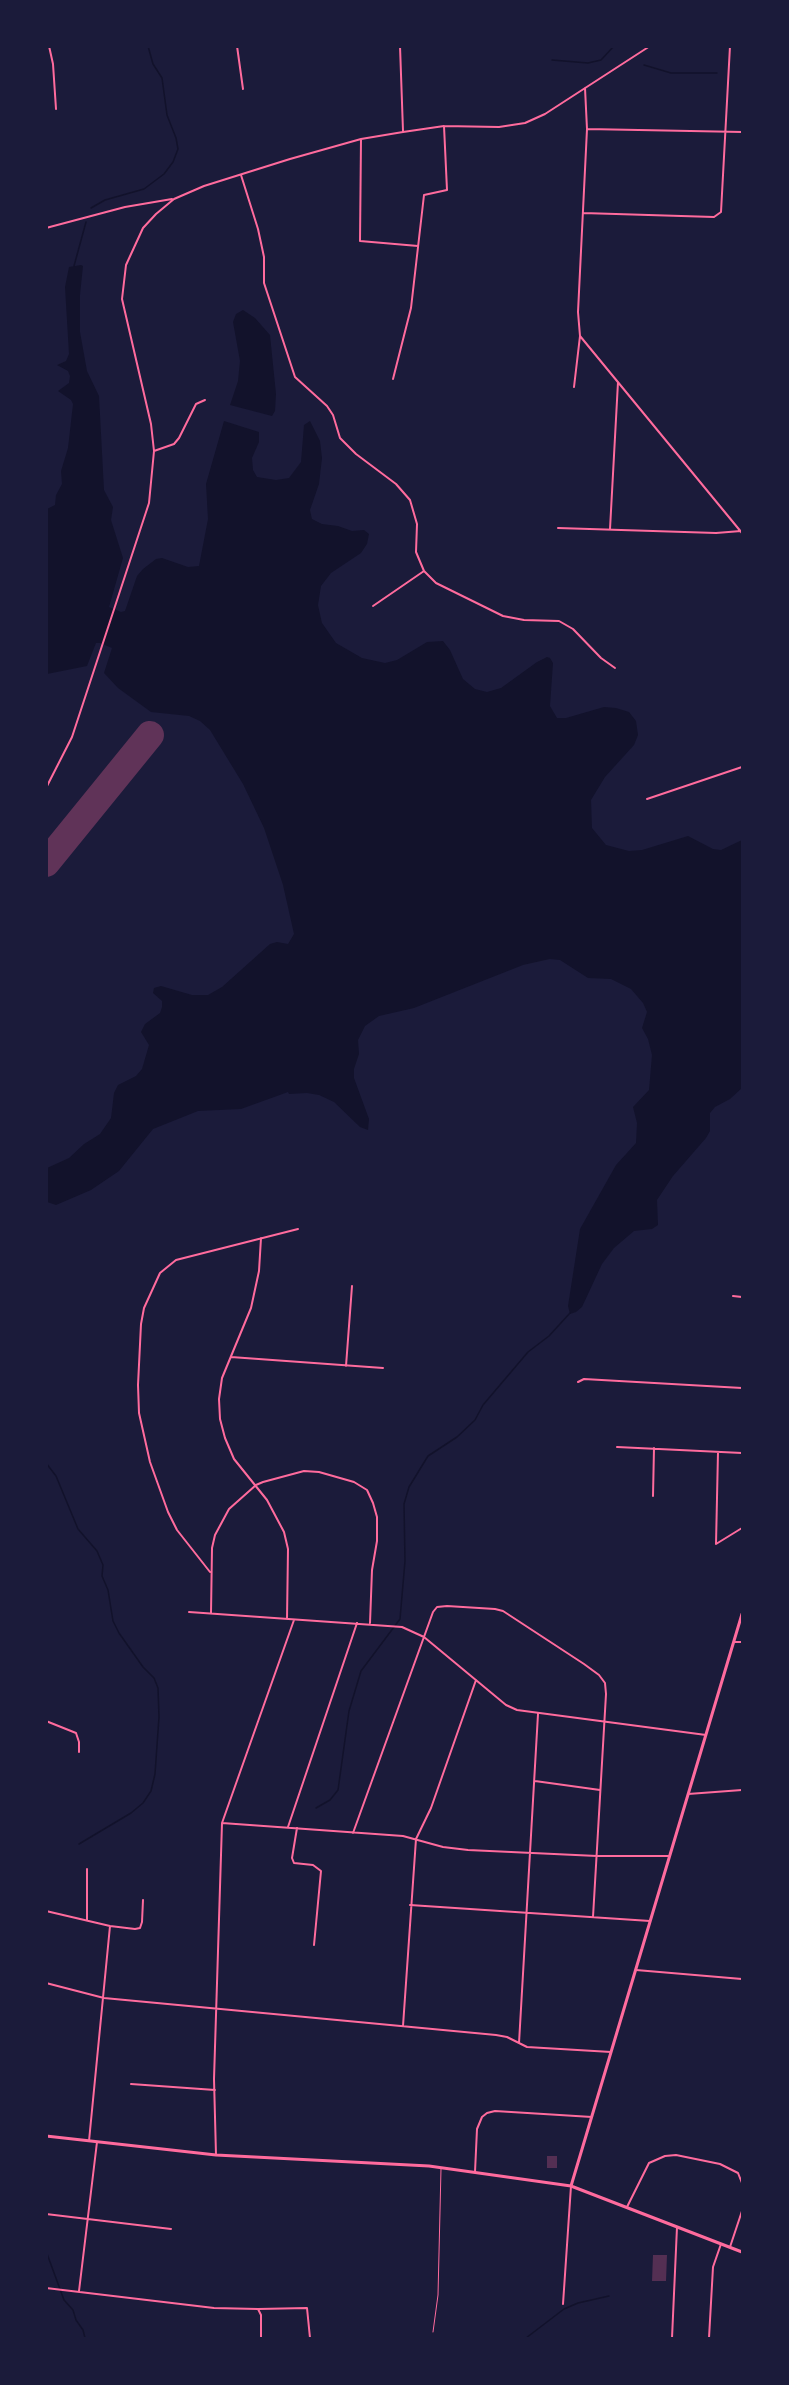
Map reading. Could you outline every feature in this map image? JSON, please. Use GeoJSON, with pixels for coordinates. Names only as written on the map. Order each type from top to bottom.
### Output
{"type":"FeatureCollection","features":[{"type":"Feature","properties":{"kind":"main road"},"geometry":{"type":"LineString","coordinates":[[571,2186],[742,1614]]}},
{"type":"Feature","properties":{"kind":"main road"},"geometry":{"type":"LineString","coordinates":[[46,2136],[216,2155],[441,2167],[571,2186],[742,2252]]}},
{"type":"Feature","properties":{"kind":"street"},"geometry":{"type":"LineString","coordinates":[[50,46],[56,109]]}},
{"type":"Feature","properties":{"kind":"street"},"geometry":{"type":"LineString","coordinates":[[237,46],[243,89]]}},
{"type":"Feature","properties":{"kind":"street"},"geometry":{"type":"LineString","coordinates":[[400,46],[403,132]]}},
{"type":"Feature","properties":{"kind":"street"},"geometry":{"type":"LineString","coordinates":[[46,228],[125,207],[174,199],[204,186],[361,139],[444,126],[499,127],[525,123],[545,114],[650,46]]}},
{"type":"Feature","properties":{"kind":"street"},"geometry":{"type":"LineString","coordinates":[[583,213],[714,217],[722,212],[730,46]]}},
{"type":"Feature","properties":{"kind":"street"},"geometry":{"type":"LineString","coordinates":[[574,387],[580,336],[578,312],[587,129],[585,88]]}},
{"type":"Feature","properties":{"kind":"street"},"geometry":{"type":"LineString","coordinates":[[393,379],[411,308],[424,195],[447,190],[444,126]]}},
{"type":"Feature","properties":{"kind":"street"},"geometry":{"type":"LineString","coordinates":[[587,129],[742,132]]}},
{"type":"Feature","properties":{"kind":"street"},"geometry":{"type":"LineString","coordinates":[[361,139],[360,241],[418,246]]}},
{"type":"Feature","properties":{"kind":"street"},"geometry":{"type":"LineString","coordinates":[[241,175],[264,257],[264,283],[295,377],[327,406],[333,415],[340,438],[356,454],[396,484],[410,500],[417,524],[416,552],[424,570],[436,583],[503,616],[524,620],[560,621],[573,629],[601,658],[615,668]]}},
{"type":"Feature","properties":{"kind":"street"},"geometry":{"type":"LineString","coordinates":[[46,788],[72,737],[149,503],[154,451],[151,424],[127,325],[122,299],[123,280],[126,265],[143,228],[174,199]]}},
{"type":"Feature","properties":{"kind":"street"},"geometry":{"type":"LineString","coordinates":[[580,336],[742,532]]}},
{"type":"Feature","properties":{"kind":"street"},"geometry":{"type":"LineString","coordinates":[[610,529],[618,382]]}},
{"type":"Feature","properties":{"kind":"street"},"geometry":{"type":"LineString","coordinates":[[154,451],[174,444],[196,404],[206,400]]}},
{"type":"Feature","properties":{"kind":"street"},"geometry":{"type":"LineString","coordinates":[[558,528],[742,532]]}},
{"type":"Feature","properties":{"kind":"street"},"geometry":{"type":"LineString","coordinates":[[373,606],[424,570]]}},
{"type":"Feature","properties":{"kind":"street"},"geometry":{"type":"LineString","coordinates":[[647,799],[742,767]]}},
{"type":"Feature","properties":{"kind":"street"},"geometry":{"type":"LineString","coordinates":[[210,1572],[177,1530],[150,1462],[139,1413],[141,1324],[153,1285],[160,1273],[176,1260],[298,1229]]}},
{"type":"Feature","properties":{"kind":"street"},"geometry":{"type":"LineString","coordinates":[[261,1238],[257,1288],[252,1308],[222,1378],[219,1399],[220,1419],[234,1459],[275,1512],[284,1532],[288,1549],[287,1619]]}},
{"type":"Feature","properties":{"kind":"street"},"geometry":{"type":"LineString","coordinates":[[346,1366],[352,1286]]}},
{"type":"Feature","properties":{"kind":"street"},"geometry":{"type":"LineString","coordinates":[[733,1296],[742,1297]]}},
{"type":"Feature","properties":{"kind":"street"},"geometry":{"type":"LineString","coordinates":[[230,1357],[383,1368]]}},
{"type":"Feature","properties":{"kind":"street"},"geometry":{"type":"LineString","coordinates":[[578,1382],[584,1379],[742,1389]]}},
{"type":"Feature","properties":{"kind":"street"},"geometry":{"type":"LineString","coordinates":[[617,1447],[742,1453]]}},
{"type":"Feature","properties":{"kind":"street"},"geometry":{"type":"LineString","coordinates":[[653,1496],[654,1448]]}},
{"type":"Feature","properties":{"kind":"street"},"geometry":{"type":"LineString","coordinates":[[718,1451],[716,1544],[742,1528]]}},
{"type":"Feature","properties":{"kind":"street"},"geometry":{"type":"LineString","coordinates":[[211,1614],[212,1548],[222,1520],[238,1500],[256,1485],[291,1474],[319,1472],[354,1482],[367,1490],[377,1517],[369,1623]]}},
{"type":"Feature","properties":{"kind":"street"},"geometry":{"type":"LineString","coordinates":[[353,1833],[433,1612],[437,1607],[503,1611],[599,1675],[604,1683],[606,1694],[593,1917]]}},
{"type":"Feature","properties":{"kind":"street"},"geometry":{"type":"LineString","coordinates":[[189,1612],[402,1627],[424,1637],[506,1705],[517,1710],[706,1735]]}},
{"type":"Feature","properties":{"kind":"street"},"geometry":{"type":"LineString","coordinates":[[216,2155],[214,2090],[222,1823],[294,1620]]}},
{"type":"Feature","properties":{"kind":"street"},"geometry":{"type":"LineString","coordinates":[[288,1827],[357,1623]]}},
{"type":"Feature","properties":{"kind":"street"},"geometry":{"type":"LineString","coordinates":[[734,1642],[742,1642]]}},
{"type":"Feature","properties":{"kind":"street"},"geometry":{"type":"LineString","coordinates":[[403,2026],[416,1839],[431,1808],[476,1680]]}},
{"type":"Feature","properties":{"kind":"street"},"geometry":{"type":"LineString","coordinates":[[519,2043],[538,1714]]}},
{"type":"Feature","properties":{"kind":"street"},"geometry":{"type":"LineString","coordinates":[[46,1721],[76,1733],[79,1752]]}},
{"type":"Feature","properties":{"kind":"street"},"geometry":{"type":"LineString","coordinates":[[534,1781],[600,1790]]}},
{"type":"Feature","properties":{"kind":"street"},"geometry":{"type":"LineString","coordinates":[[688,1794],[742,1790]]}},
{"type":"Feature","properties":{"kind":"street"},"geometry":{"type":"LineString","coordinates":[[222,1823],[416,1839],[454,1849],[597,1856],[669,1856]]}},
{"type":"Feature","properties":{"kind":"street"},"geometry":{"type":"LineString","coordinates":[[297,1828],[292,1858],[294,1863],[313,1865],[321,1871],[314,1945]]}},
{"type":"Feature","properties":{"kind":"street"},"geometry":{"type":"LineString","coordinates":[[87,1869],[87,1920]]}},
{"type":"Feature","properties":{"kind":"street"},"geometry":{"type":"LineString","coordinates":[[46,1911],[110,1926],[140,1928],[143,1900]]}},
{"type":"Feature","properties":{"kind":"street"},"geometry":{"type":"LineString","coordinates":[[410,1905],[650,1921]]}},
{"type":"Feature","properties":{"kind":"street"},"geometry":{"type":"LineString","coordinates":[[89,2141],[110,1926]]}},
{"type":"Feature","properties":{"kind":"street"},"geometry":{"type":"LineString","coordinates":[[636,1970],[742,1979]]}},
{"type":"Feature","properties":{"kind":"street"},"geometry":{"type":"LineString","coordinates":[[46,1983],[104,1998],[496,2035],[527,2047],[611,2052]]}},
{"type":"Feature","properties":{"kind":"street"},"geometry":{"type":"LineString","coordinates":[[131,2084],[214,2090]]}},
{"type":"Feature","properties":{"kind":"street"},"geometry":{"type":"LineString","coordinates":[[474,2172],[477,2130],[482,2117],[487,2113],[495,2111],[592,2117]]}},
{"type":"Feature","properties":{"kind":"street"},"geometry":{"type":"LineString","coordinates":[[79,2291],[97,2142]]}},
{"type":"Feature","properties":{"kind":"street"},"geometry":{"type":"LineString","coordinates":[[627,2207],[649,2163],[665,2156],[676,2155],[720,2164],[738,2173],[742,2182]]}},
{"type":"Feature","properties":{"kind":"street"},"geometry":{"type":"LineString","coordinates":[[562,2304],[571,2186]]}},
{"type":"Feature","properties":{"kind":"street"},"geometry":{"type":"LineString","coordinates":[[730,2247],[742,2211]]}},
{"type":"Feature","properties":{"kind":"street"},"geometry":{"type":"LineString","coordinates":[[46,2214],[171,2229]]}},
{"type":"Feature","properties":{"kind":"street"},"geometry":{"type":"LineString","coordinates":[[672,2338],[677,2227]]}},
{"type":"Feature","properties":{"kind":"street"},"geometry":{"type":"LineString","coordinates":[[709,2338],[714,2267],[721,2244]]}},
{"type":"Feature","properties":{"kind":"street"},"geometry":{"type":"LineString","coordinates":[[46,2288],[214,2308],[307,2308],[310,2338]]}},
{"type":"Feature","properties":{"kind":"street"},"geometry":{"type":"LineString","coordinates":[[258,2309],[261,2315],[261,2338]]}},
{"type":"Feature","properties":{"kind":"lane"},"geometry":{"type":"LineString","coordinates":[[432,2332],[438,2295],[441,2167]]}},
{"type":"Feature","properties":{"kind":"shaded area"},"geometry":{"type":"Polygon","coordinates":[[[83,266],[80,332],[87,371],[99,396],[104,490],[113,507],[111,520],[123,558],[109,607],[121,612],[125,611],[137,576],[156,559],[162,558],[188,567],[199,566],[208,519],[206,484],[224,421],[259,432],[259,442],[252,458],[253,470],[257,477],[276,480],[289,478],[301,462],[304,425],[310,421],[320,441],[322,458],[319,484],[310,510],[312,519],[322,524],[352,531],[364,530],[369,534],[367,544],[361,553],[331,573],[321,586],[318,605],[322,623],[336,643],[362,658],[385,663],[397,660],[427,642],[443,641],[450,650],[463,679],[475,689],[487,692],[501,688],[537,662],[547,657],[550,658],[553,663],[550,706],[557,718],[566,718],[604,707],[629,712],[636,721],[638,735],[634,745],[605,777],[591,800],[592,828],[606,845],[629,851],[642,850],[688,836],[713,849],[721,850],[742,840],[742,1088],[710,1113],[710,1131],[706,1138],[673,1176],[657,1200],[658,1225],[652,1229],[634,1231],[614,1248],[602,1264],[582,1307],[576,1312],[570,1314],[568,1306],[580,1229],[616,1165],[636,1143],[637,1123],[633,1107],[649,1090],[652,1055],[648,1039],[642,1028],[647,1012],[643,1003],[631,989],[611,979],[588,978],[560,960],[550,959],[523,965],[414,1008],[379,1016],[365,1026],[358,1040],[359,1054],[354,1069],[354,1078],[369,1119],[368,1130],[360,1127],[334,1102],[319,1095],[307,1093],[289,1094],[288,1092],[241,1109],[198,1111],[153,1129],[119,1171],[91,1190],[56,1205],[47,1202],[47,1168],[69,1158],[84,1144],[100,1134],[111,1118],[114,1093],[118,1085],[136,1076],[142,1069],[149,1045],[141,1032],[145,1024],[160,1013],[162,1007],[162,1001],[153,993],[154,988],[161,986],[192,995],[208,995],[222,987],[270,944],[277,942],[288,944],[294,934],[283,885],[264,828],[243,784],[210,730],[200,721],[189,716],[151,712],[118,688],[104,673],[112,648],[100,643],[96,643],[87,666],[47,674],[47,509],[55,505],[56,495],[62,484],[61,471],[68,448],[73,404],[58,391],[69,383],[70,376],[68,371],[57,365],[66,361],[69,354],[65,287],[69,267],[83,266]]]}},
{"type":"Feature","properties":{"kind":"shaded area"},"geometry":{"type":"Polygon","coordinates":[[[243,310],[255,318],[270,335],[276,394],[275,411],[272,416],[230,405],[238,381],[240,361],[233,322],[236,314],[243,310]]]}},
{"type":"Feature","properties":{"kind":"building"},"geometry":{"type":"Polygon","coordinates":[[[547,2156],[557,2156],[557,2168],[547,2168],[547,2156]]]}},
{"type":"Feature","properties":{"kind":"building"},"geometry":{"type":"Polygon","coordinates":[[[653,2255],[667,2255],[666,2281],[652,2281],[653,2255]]]}},
{"type":"Feature","properties":{"kind":"waterway"},"geometry":{"type":"LineString","coordinates":[[91,208],[105,200],[144,189],[164,174],[173,162],[178,149],[167,115],[162,78],[153,64],[148,46]]}},
{"type":"Feature","properties":{"kind":"waterway"},"geometry":{"type":"LineString","coordinates":[[552,60],[588,63],[601,60],[614,46]]}},
{"type":"Feature","properties":{"kind":"waterway"},"geometry":{"type":"LineString","coordinates":[[644,65],[671,73],[717,73]]}},
{"type":"Feature","properties":{"kind":"waterway"},"geometry":{"type":"LineString","coordinates":[[74,266],[86,222]]}},
{"type":"Feature","properties":{"kind":"waterway"},"geometry":{"type":"LineString","coordinates":[[316,1808],[330,1800],[338,1790],[349,1711],[361,1671],[400,1619],[405,1561],[404,1504],[409,1487],[428,1456],[457,1437],[475,1420],[483,1405],[528,1352],[549,1336],[570,1313]]}},
{"type":"Feature","properties":{"kind":"waterway"},"geometry":{"type":"LineString","coordinates":[[46,1463],[56,1476],[78,1529],[97,1551],[103,1565],[102,1576],[108,1590],[113,1621],[143,1667],[154,1678],[158,1688],[159,1717],[155,1774],[151,1791],[143,1803],[131,1813],[79,1844]]}},
{"type":"Feature","properties":{"kind":"waterway"},"geometry":{"type":"LineString","coordinates":[[46,2251],[64,2300],[73,2310],[85,2338]]}},
{"type":"Feature","properties":{"kind":"waterway"},"geometry":{"type":"LineString","coordinates":[[526,2338],[564,2309],[578,2303],[609,2296]]}},
{"type":"Feature","properties":{"kind":"runway"},"geometry":{"type":"LineString","coordinates":[[46,863],[150,735]]}}]}
